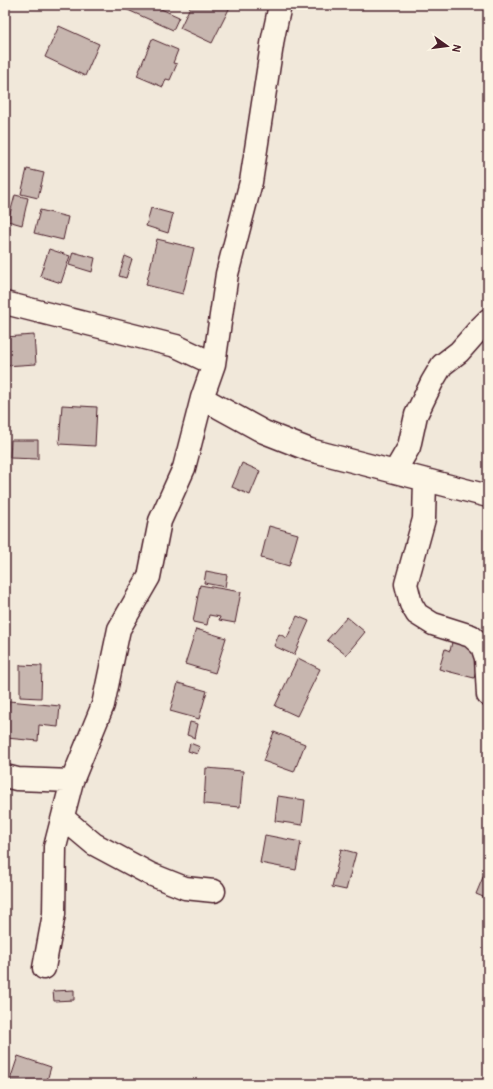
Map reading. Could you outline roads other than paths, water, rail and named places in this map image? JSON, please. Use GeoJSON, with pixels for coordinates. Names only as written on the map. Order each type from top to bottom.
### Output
{"type":"FeatureCollection","features":[{"type":"Feature","properties":{"kind":"street"},"geometry":{"type":"LineString","coordinates":[[44,968],[54,914],[55,847],[72,780],[103,704],[119,629],[149,577],[160,521],[184,468],[202,398],[214,364],[227,274],[251,182],[273,38],[280,5]]}},
{"type":"Feature","properties":{"kind":"street"},"geometry":{"type":"LineString","coordinates":[[5,303],[176,346],[214,364]]}},
{"type":"Feature","properties":{"kind":"street"},"geometry":{"type":"LineString","coordinates":[[395,471],[409,447],[416,415],[442,365],[459,352],[488,320]]}},
{"type":"Feature","properties":{"kind":"street"},"geometry":{"type":"LineString","coordinates":[[202,398],[264,432],[310,450],[488,496]]}},
{"type":"Feature","properties":{"kind":"street"},"geometry":{"type":"LineString","coordinates":[[425,480],[424,519],[406,584],[411,604],[417,614],[432,624],[471,636],[482,646],[486,658],[488,695]]}},
{"type":"Feature","properties":{"kind":"street"},"geometry":{"type":"LineString","coordinates":[[5,776],[17,780],[72,780]]}},
{"type":"Feature","properties":{"kind":"street"},"geometry":{"type":"LineString","coordinates":[[63,818],[94,844],[150,874],[185,888],[214,891]]}}]}
